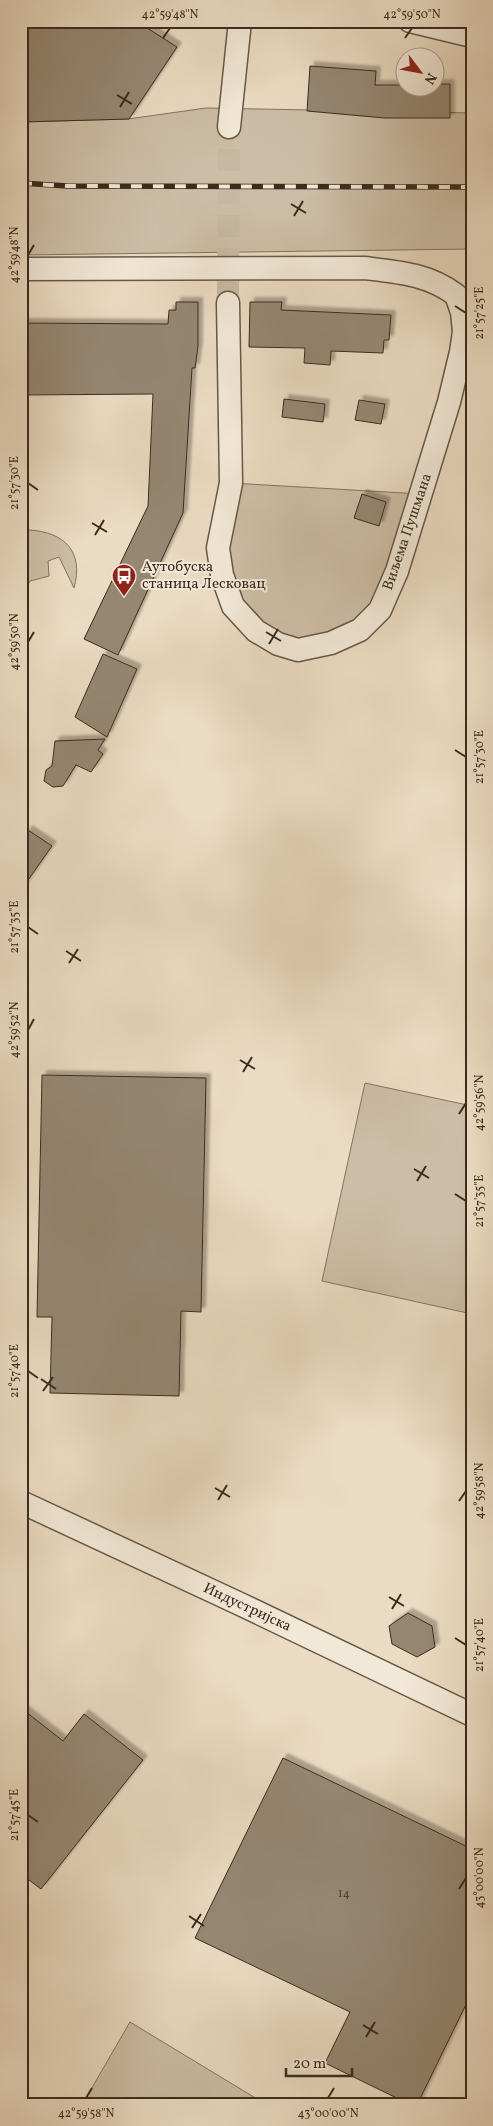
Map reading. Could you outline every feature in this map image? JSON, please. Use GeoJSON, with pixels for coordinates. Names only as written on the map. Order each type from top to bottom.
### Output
{"type":"FeatureCollection","features":[{"type":"Feature","properties":{"kind":"street"},"geometry":{"type":"LineString","coordinates":[[229,127],[240,21]]}},
{"type":"Feature","properties":{"kind":"street"},"geometry":{"type":"LineString","coordinates":[[410,21],[472,36]]}},
{"type":"Feature","properties":{"kind":"street"},"geometry":{"type":"LineString","coordinates":[[21,269],[364,268],[406,272],[464,292]]}},
{"type":"Feature","properties":{"kind":"street","name":"Виљема Пушмана"},"geometry":{"type":"LineString","coordinates":[[228,303],[231,483],[218,548],[222,575],[232,606],[256,630],[278,644],[298,650],[331,643],[360,630],[380,610],[400,562],[449,402],[464,332],[462,312],[464,292]]}},
{"type":"Feature","properties":{"kind":"street","name":"Индустријска"},"geometry":{"type":"LineString","coordinates":[[21,1502],[472,1715]]}},
{"type":"Feature","properties":{"kind":"shaded area"},"geometry":{"type":"Polygon","coordinates":[[[206,108],[472,113],[472,249],[21,255],[21,122],[128,119],[206,108]]]}},
{"type":"Feature","properties":{"kind":"shaded area"},"geometry":{"type":"Polygon","coordinates":[[[231,483],[422,494],[360,630],[278,644],[222,575],[231,483]]]}},
{"type":"Feature","properties":{"kind":"shaded area"},"geometry":{"type":"Polygon","coordinates":[[[29,530],[53,535],[69,546],[74,554],[76,564],[74,588],[59,557],[48,561],[49,576],[30,581],[21,597],[21,531],[29,530]]]}},
{"type":"Feature","properties":{"kind":"shaded area"},"geometry":{"type":"Polygon","coordinates":[[[365,1083],[472,1106],[472,1314],[322,1281],[365,1083]]]}},
{"type":"Feature","properties":{"kind":"shaded area"},"geometry":{"type":"Polygon","coordinates":[[[130,2022],[267,2105],[82,2105],[130,2022]]]}},
{"type":"Feature","properties":{"kind":"building"},"geometry":{"type":"Polygon","coordinates":[[[21,21],[136,21],[177,47],[129,119],[21,122],[21,21]]]}},
{"type":"Feature","properties":{"kind":"building"},"geometry":{"type":"Polygon","coordinates":[[[310,66],[376,71],[375,85],[396,85],[396,98],[446,98],[446,84],[450,84],[450,118],[385,118],[307,111],[310,66]]]}},
{"type":"Feature","properties":{"kind":"building"},"geometry":{"type":"Polygon","coordinates":[[[176,302],[198,302],[198,346],[195,368],[192,368],[183,513],[118,655],[84,639],[148,506],[153,394],[21,395],[21,323],[168,324],[169,310],[176,310],[176,302]]]}},
{"type":"Feature","properties":{"kind":"building"},"geometry":{"type":"Polygon","coordinates":[[[250,302],[282,302],[281,310],[391,315],[389,340],[384,340],[383,353],[331,351],[330,365],[304,363],[305,348],[249,347],[250,302]]]}},
{"type":"Feature","properties":{"kind":"building"},"geometry":{"type":"Polygon","coordinates":[[[284,399],[325,404],[323,422],[282,417],[284,399]]]}},
{"type":"Feature","properties":{"kind":"building"},"geometry":{"type":"Polygon","coordinates":[[[359,400],[385,404],[381,424],[355,420],[359,400]]]}},
{"type":"Feature","properties":{"kind":"building"},"geometry":{"type":"Polygon","coordinates":[[[362,494],[386,502],[379,526],[354,518],[362,494]]]}},
{"type":"Feature","properties":{"kind":"building"},"geometry":{"type":"Polygon","coordinates":[[[103,654],[137,669],[107,737],[75,717],[103,654]]]}},
{"type":"Feature","properties":{"kind":"building"},"geometry":{"type":"Polygon","coordinates":[[[105,739],[98,750],[103,754],[91,772],[76,765],[63,786],[53,787],[44,781],[46,770],[52,766],[55,741],[105,739]]]}},
{"type":"Feature","properties":{"kind":"building"},"geometry":{"type":"Polygon","coordinates":[[[28,830],[52,846],[21,890],[21,841],[28,830]]]}},
{"type":"Feature","properties":{"kind":"building"},"geometry":{"type":"Polygon","coordinates":[[[42,1075],[206,1078],[201,1312],[181,1311],[179,1396],[50,1393],[52,1317],[37,1317],[42,1075]]]}},
{"type":"Feature","properties":{"kind":"building"},"geometry":{"type":"Polygon","coordinates":[[[408,1613],[432,1626],[435,1647],[417,1657],[392,1644],[389,1626],[408,1613]]]}},
{"type":"Feature","properties":{"kind":"building"},"geometry":{"type":"Polygon","coordinates":[[[21,1708],[63,1741],[84,1714],[143,1760],[41,1889],[21,1874],[21,1708]]]}},
{"type":"Feature","properties":{"kind":"building"},"geometry":{"type":"Polygon","coordinates":[[[283,1758],[472,1849],[472,1992],[417,2105],[411,2105],[325,2063],[350,2012],[195,1938],[283,1758]]]}},
{"type":"Feature","properties":{"kind":"tunnel"},"geometry":{"type":"LineString","coordinates":[[228,303],[229,127]]}},
{"type":"Feature","properties":{"kind":"railway"},"geometry":{"type":"LineString","coordinates":[[21,183],[67,186],[472,187]]}},
{"type":"Feature","properties":{"kind":"place","name":"Аутобуска станица Лесковац"},"geometry":{"type":"Point","coordinates":[124,597]}}]}
